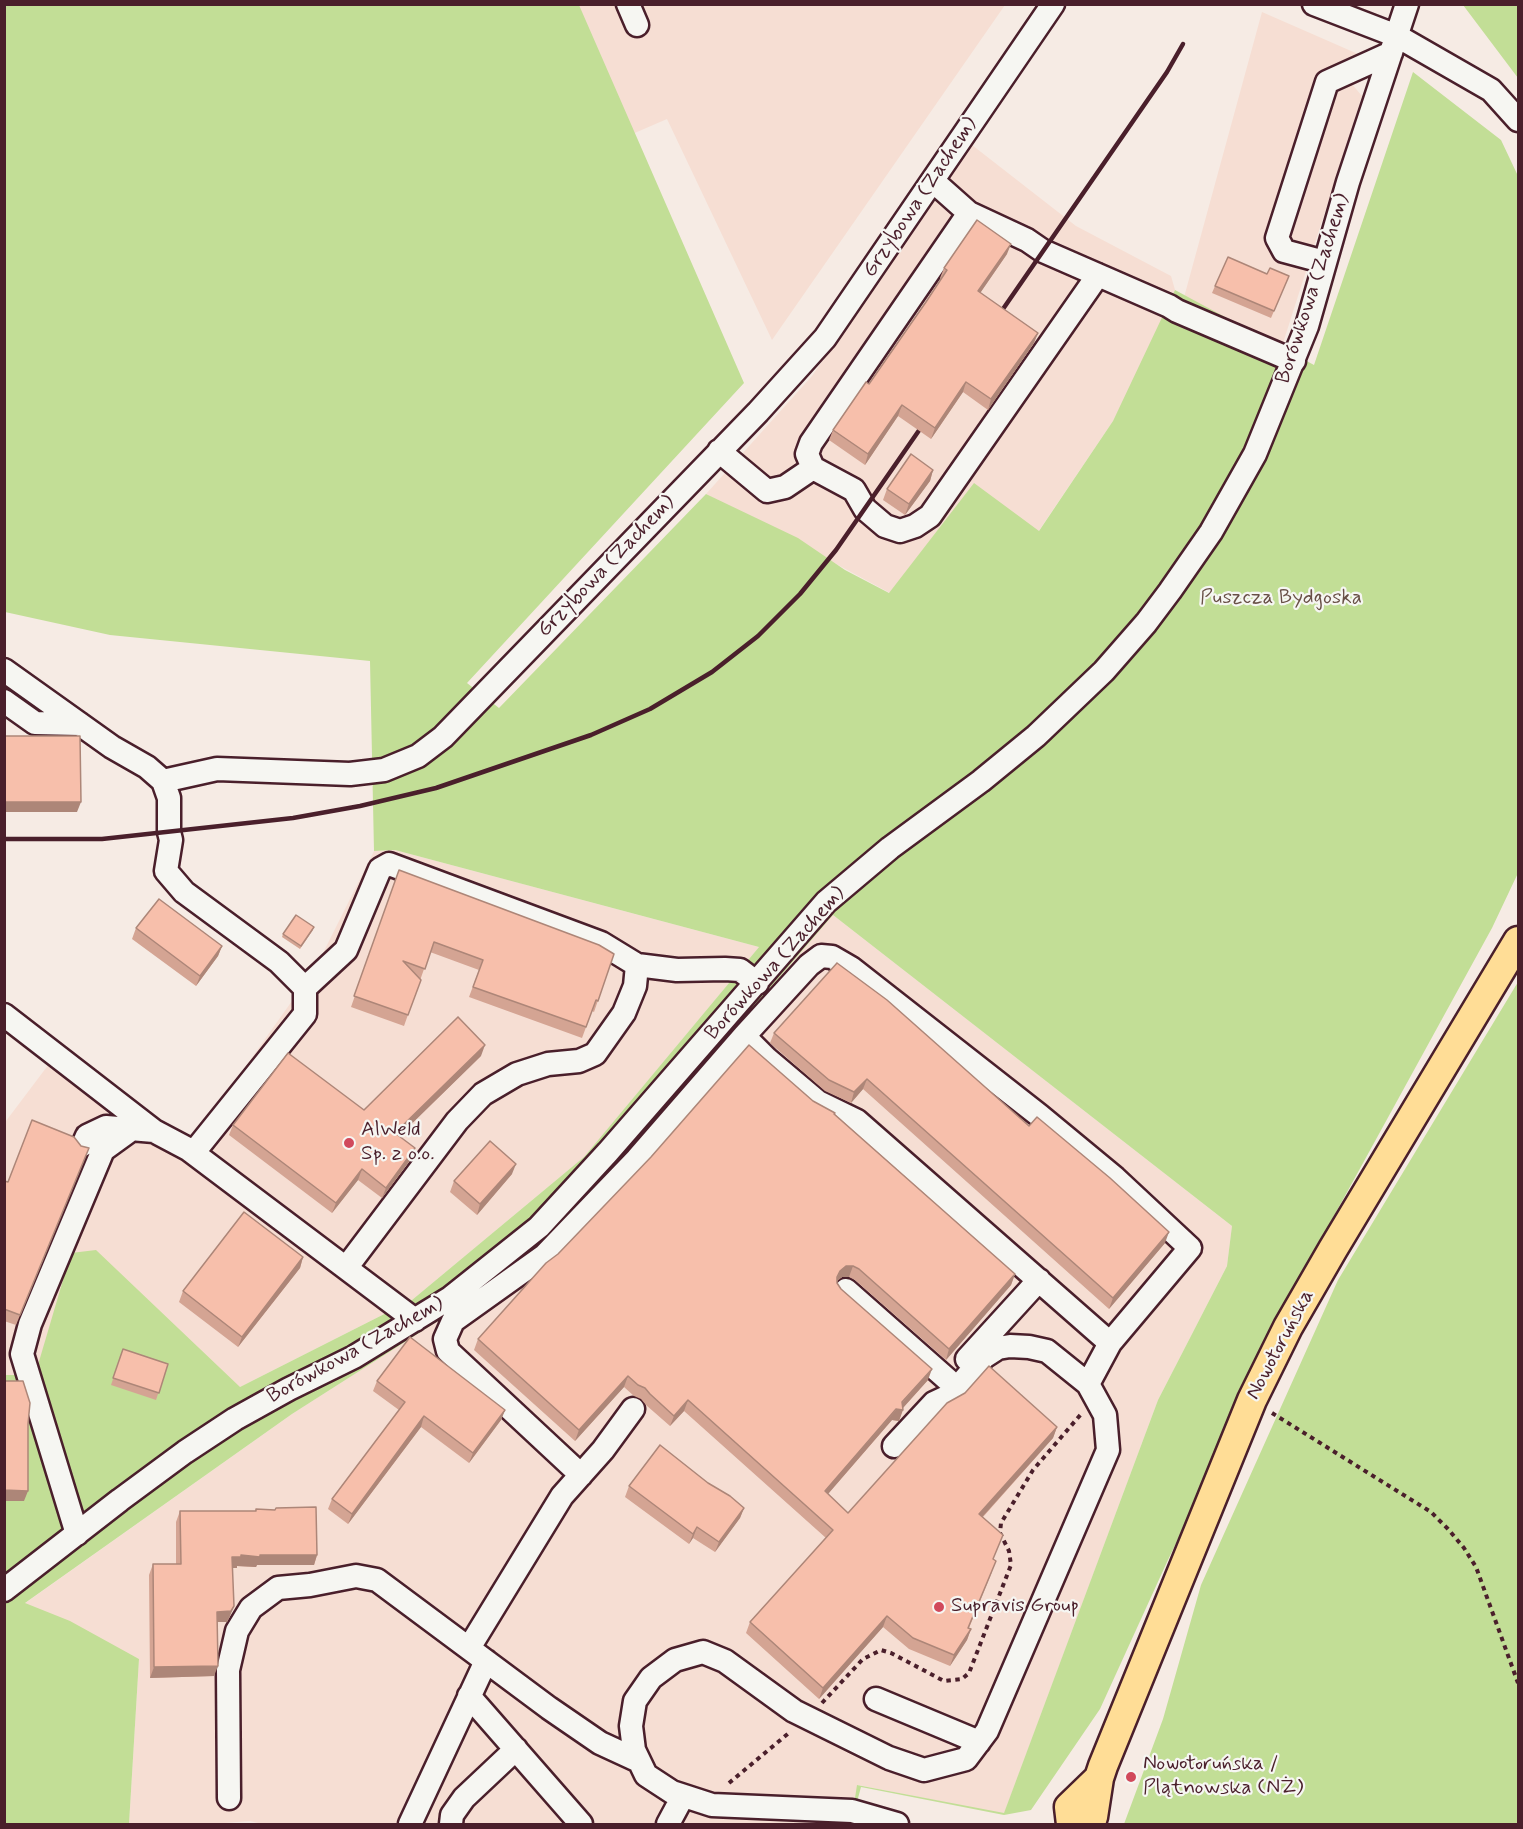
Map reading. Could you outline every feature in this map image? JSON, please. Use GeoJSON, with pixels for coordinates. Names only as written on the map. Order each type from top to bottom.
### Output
{"type":"FeatureCollection","features":[{"type":"Feature","properties":{"kind":"main road","name":"Nowotoruńska"},"geometry":{"type":"LineString","coordinates":[[1087,1824],[1093,1817],[1099,1778],[1251,1400],[1288,1327],[1322,1268],[1518,940]]}},
{"type":"Feature","properties":{"kind":"main road","name":"Nowotoruńska"},"geometry":{"type":"LineString","coordinates":[[1071,1824],[1070,1807],[1099,1778]]}},
{"type":"Feature","properties":{"kind":"street","name":"Grzybowa (Zachem)"},"geometry":{"type":"LineString","coordinates":[[163,781],[217,769],[350,774],[384,770],[418,756],[450,731],[825,338],[1053,4]]}},
{"type":"Feature","properties":{"kind":"street"},"geometry":{"type":"LineString","coordinates":[[1314,4],[1491,90],[1518,120]]}},
{"type":"Feature","properties":{"kind":"street","name":"Borówkowa (Zachem)"},"geometry":{"type":"LineString","coordinates":[[4,1590],[176,1459],[235,1419],[354,1357],[450,1298],[539,1227],[608,1152],[826,902],[890,848],[981,781],[1036,736],[1104,671],[1146,623],[1211,532],[1255,454],[1307,326],[1348,182],[1407,4]]}},
{"type":"Feature","properties":{"kind":"street"},"geometry":{"type":"LineString","coordinates":[[1325,262],[1284,251],[1277,238],[1327,82],[1394,44]]}},
{"type":"Feature","properties":{"kind":"street"},"geometry":{"type":"LineString","coordinates":[[933,181],[969,213],[1027,240],[1043,251],[1294,361]]}},
{"type":"Feature","properties":{"kind":"street"},"geometry":{"type":"LineString","coordinates":[[969,213],[811,443],[807,454],[813,468],[854,490],[865,509],[885,526],[900,531],[915,526],[930,516],[1098,275]]}},
{"type":"Feature","properties":{"kind":"street"},"geometry":{"type":"LineString","coordinates":[[719,451],[767,491],[785,487],[813,468]]}},
{"type":"Feature","properties":{"kind":"street"},"geometry":{"type":"LineString","coordinates":[[4,670],[112,747],[147,767],[163,781],[169,798],[171,840],[166,871],[184,892],[279,962],[305,988],[305,1014],[194,1152]]}},
{"type":"Feature","properties":{"kind":"street"},"geometry":{"type":"LineString","coordinates":[[4,701],[35,723],[80,724]]}},
{"type":"Feature","properties":{"kind":"street"},"geometry":{"type":"LineString","coordinates":[[305,988],[346,950],[380,869],[389,864],[601,943],[637,965],[677,969],[740,970],[757,983]]}},
{"type":"Feature","properties":{"kind":"street"},"geometry":{"type":"LineString","coordinates":[[581,1475],[448,1351],[445,1339],[453,1321],[544,1256],[637,1159],[809,965],[821,956],[832,957],[851,968],[1031,1109],[1115,1178],[1190,1248],[1110,1343],[1092,1392]]}},
{"type":"Feature","properties":{"kind":"street"},"geometry":{"type":"LineString","coordinates":[[346,1268],[457,1121],[483,1094],[517,1074],[548,1064],[579,1061],[595,1054],[624,1013],[635,986],[637,965]]}},
{"type":"Feature","properties":{"kind":"street"},"geometry":{"type":"LineString","coordinates":[[4,1015],[154,1131],[194,1152],[414,1320]]}},
{"type":"Feature","properties":{"kind":"street"},"geometry":{"type":"LineString","coordinates":[[744,1036],[767,1059],[818,1102],[857,1121],[1110,1343]]}},
{"type":"Feature","properties":{"kind":"street"},"geometry":{"type":"LineString","coordinates":[[83,1145],[87,1136],[106,1127],[154,1131]]}},
{"type":"Feature","properties":{"kind":"street"},"geometry":{"type":"LineString","coordinates":[[77,1534],[22,1354],[30,1324],[103,1150],[132,1129]]}},
{"type":"Feature","properties":{"kind":"street"},"geometry":{"type":"LineString","coordinates":[[894,1446],[934,1403],[942,1385],[1039,1280]]}},
{"type":"Feature","properties":{"kind":"street"},"geometry":{"type":"LineString","coordinates":[[846,1290],[948,1380]]}},
{"type":"Feature","properties":{"kind":"street"},"geometry":{"type":"LineString","coordinates":[[897,1824],[852,1811],[712,1805],[672,1792],[646,1775],[634,1750],[631,1726],[635,1701],[651,1678],[675,1660],[704,1652],[725,1660],[794,1711],[889,1758],[924,1770],[966,1759],[987,1731],[1108,1450],[1105,1415],[1092,1392],[1047,1352],[1029,1347],[998,1348],[984,1357],[951,1395],[934,1403]]}},
{"type":"Feature","properties":{"kind":"street"},"geometry":{"type":"LineString","coordinates":[[410,1824],[470,1696],[477,1654],[562,1496],[603,1450],[633,1409]]}},
{"type":"Feature","properties":{"kind":"street"},"geometry":{"type":"LineString","coordinates":[[229,1798],[228,1670],[237,1631],[251,1608],[278,1588],[310,1585],[356,1576],[377,1580],[549,1708],[600,1743],[639,1761]]}},
{"type":"Feature","properties":{"kind":"street"},"geometry":{"type":"LineString","coordinates":[[470,1696],[581,1824]]}},
{"type":"Feature","properties":{"kind":"street"},"geometry":{"type":"LineString","coordinates":[[876,1699],[979,1742]]}},
{"type":"Feature","properties":{"kind":"street"},"geometry":{"type":"LineString","coordinates":[[451,1824],[452,1815],[464,1798],[516,1749]]}},
{"type":"Feature","properties":{"kind":"street"},"geometry":{"type":"LineString","coordinates":[[668,1824],[683,1796]]}},
{"type":"Feature","properties":{"kind":"path"},"geometry":{"type":"LineString","coordinates":[[705,1803],[807,1718],[863,1659],[880,1650],[891,1653],[944,1681],[962,1679],[969,1673],[1011,1565],[1009,1551],[1000,1533],[1001,1523],[1033,1470],[1076,1419],[1092,1392]]}},
{"type":"Feature","properties":{"kind":"path"},"geometry":{"type":"LineString","coordinates":[[1251,1400],[1431,1512],[1448,1529],[1476,1567],[1518,1683]]}},
{"type":"Feature","properties":{"kind":"shaded area"},"geometry":{"type":"Polygon","coordinates":[[[498,5],[1005,5],[772,340],[667,119],[570,161],[498,5]]]}},
{"type":"Feature","properties":{"kind":"shaded area"},"geometry":{"type":"Polygon","coordinates":[[[1262,12],[1358,54],[1351,83],[1362,96],[1283,343],[1183,301],[1262,12]]]}},
{"type":"Feature","properties":{"kind":"shaded area"},"geometry":{"type":"Polygon","coordinates":[[[972,145],[1076,226],[1171,276],[1175,290],[1141,368],[1113,421],[1038,532],[974,484],[890,593],[706,494],[812,376],[972,145]]]}},
{"type":"Feature","properties":{"kind":"shaded area"},"geometry":{"type":"Polygon","coordinates":[[[395,850],[759,947],[584,1157],[412,1300],[240,1387],[4,1540],[4,1125],[6,1121],[49,1064],[188,1148],[316,967],[374,851],[395,850]]]}},
{"type":"Feature","properties":{"kind":"shaded area"},"geometry":{"type":"Polygon","coordinates":[[[833,915],[1232,1226],[1227,1266],[1158,1400],[1004,1814],[858,1785],[851,1824],[262,1824],[250,1821],[212,1824],[129,1824],[139,1659],[24,1604],[292,1414],[474,1298],[611,1172],[833,915]]]}},
{"type":"Feature","properties":{"kind":"green space","name":"Puszcza Bydgoska"},"geometry":{"type":"Polygon","coordinates":[[[5,5],[579,5],[744,383],[467,683],[499,708],[706,494],[798,538],[845,570],[889,593],[974,483],[1039,531],[1113,421],[1175,290],[1314,365],[1413,72],[1501,140],[1518,176],[1518,873],[1492,928],[1318,1245],[1167,1562],[1100,1709],[1031,1810],[1004,1815],[861,1787],[854,1813],[854,1824],[851,1824],[857,1785],[1004,1813],[1158,1400],[1227,1266],[1232,1226],[833,915],[611,1172],[545,1244],[474,1298],[292,1414],[25,1603],[70,1621],[139,1659],[129,1824],[5,1824],[5,1375],[35,1375],[71,1253],[96,1250],[240,1387],[412,1300],[584,1157],[759,947],[395,850],[374,851],[370,661],[110,635],[5,612],[5,5]]]}},
{"type":"Feature","properties":{"kind":"green space"},"geometry":{"type":"Polygon","coordinates":[[[1463,5],[1518,5],[1518,78],[1463,5]]]}},
{"type":"Feature","properties":{"kind":"green space"},"geometry":{"type":"Polygon","coordinates":[[[1518,982],[1518,1824],[1124,1824],[1163,1719],[1201,1585],[1338,1280],[1518,982]]]}},
{"type":"Feature","properties":{"kind":"building"},"geometry":{"type":"Polygon","coordinates":[[[977,220],[1011,244],[978,291],[1038,333],[991,399],[966,382],[935,428],[902,405],[868,454],[833,430],[866,382],[869,384],[926,302],[947,270],[944,268],[977,220]]]}},
{"type":"Feature","properties":{"kind":"building"},"geometry":{"type":"Polygon","coordinates":[[[1228,257],[1267,274],[1270,268],[1289,276],[1274,311],[1215,286],[1228,257]]]}},
{"type":"Feature","properties":{"kind":"building"},"geometry":{"type":"Polygon","coordinates":[[[911,454],[933,470],[909,504],[887,489],[911,454]]]}},
{"type":"Feature","properties":{"kind":"building"},"geometry":{"type":"Polygon","coordinates":[[[4,736],[80,736],[81,802],[4,802],[4,736]]]}},
{"type":"Feature","properties":{"kind":"building"},"geometry":{"type":"Polygon","coordinates":[[[399,870],[599,945],[614,954],[598,1001],[596,1000],[586,1027],[473,987],[483,960],[434,942],[425,969],[403,961],[421,980],[408,1015],[354,996],[399,870]]]}},
{"type":"Feature","properties":{"kind":"building"},"geometry":{"type":"Polygon","coordinates":[[[159,899],[222,946],[200,976],[136,928],[159,899]]]}},
{"type":"Feature","properties":{"kind":"building"},"geometry":{"type":"Polygon","coordinates":[[[296,915],[314,927],[301,946],[283,934],[296,915]]]}},
{"type":"Feature","properties":{"kind":"building"},"geometry":{"type":"Polygon","coordinates":[[[837,963],[887,1000],[1029,1126],[1037,1117],[1110,1178],[1169,1232],[1113,1298],[867,1079],[854,1092],[829,1080],[774,1033],[837,963]]]}},
{"type":"Feature","properties":{"kind":"building"},"geometry":{"type":"Polygon","coordinates":[[[458,1017],[485,1045],[395,1133],[415,1148],[386,1188],[362,1169],[336,1203],[233,1125],[288,1053],[364,1110],[458,1017]]]}},
{"type":"Feature","properties":{"kind":"building"},"geometry":{"type":"Polygon","coordinates":[[[749,1045],[813,1101],[835,1113],[1015,1274],[949,1349],[859,1269],[846,1266],[840,1271],[837,1283],[841,1289],[932,1369],[902,1402],[903,1410],[896,1409],[825,1491],[848,1513],[947,1403],[965,1393],[989,1366],[1057,1427],[979,1514],[1003,1535],[993,1559],[996,1561],[968,1628],[971,1629],[954,1655],[913,1638],[887,1616],[823,1688],[750,1622],[833,1530],[688,1400],[674,1416],[645,1388],[628,1376],[579,1430],[478,1339],[546,1263],[558,1254],[651,1157],[749,1045]]]}},
{"type":"Feature","properties":{"kind":"building"},"geometry":{"type":"Polygon","coordinates":[[[32,1120],[74,1137],[81,1146],[89,1148],[20,1315],[4,1309],[4,1181],[8,1182],[32,1120]]]}},
{"type":"Feature","properties":{"kind":"building"},"geometry":{"type":"Polygon","coordinates":[[[490,1141],[516,1164],[480,1204],[454,1181],[490,1141]]]}},
{"type":"Feature","properties":{"kind":"building"},"geometry":{"type":"Polygon","coordinates":[[[244,1212],[303,1257],[242,1337],[183,1291],[244,1212]]]}},
{"type":"Feature","properties":{"kind":"building"},"geometry":{"type":"Polygon","coordinates":[[[410,1337],[505,1410],[473,1453],[424,1416],[352,1514],[332,1499],[405,1402],[377,1381],[410,1337]]]}},
{"type":"Feature","properties":{"kind":"building"},"geometry":{"type":"Polygon","coordinates":[[[123,1349],[168,1364],[159,1393],[113,1378],[123,1349]]]}},
{"type":"Feature","properties":{"kind":"building"},"geometry":{"type":"Polygon","coordinates":[[[4,1381],[23,1381],[30,1403],[28,1491],[4,1490],[4,1381]]]}},
{"type":"Feature","properties":{"kind":"building"},"geometry":{"type":"Polygon","coordinates":[[[660,1445],[744,1508],[719,1542],[697,1527],[693,1534],[629,1486],[660,1445]]]}},
{"type":"Feature","properties":{"kind":"building"},"geometry":{"type":"Polygon","coordinates":[[[316,1507],[317,1555],[232,1557],[234,1606],[231,1611],[217,1612],[218,1666],[154,1667],[153,1564],[181,1564],[180,1511],[256,1511],[256,1509],[316,1507]]]}},
{"type":"Feature","properties":{"kind":"railway"},"geometry":{"type":"LineString","coordinates":[[994,322],[1167,72],[1183,44]]}},
{"type":"Feature","properties":{"kind":"railway"},"geometry":{"type":"LineString","coordinates":[[4,839],[102,839],[293,818],[360,806],[436,788],[591,735],[650,709],[712,672],[758,636],[800,594],[836,550],[929,416]]}},
{"type":"Feature","properties":{"kind":"place","name":"AlWeld Sp. z o.o."},"geometry":{"type":"Point","coordinates":[349,1143]}},
{"type":"Feature","properties":{"kind":"place","name":"Supravis Group"},"geometry":{"type":"Point","coordinates":[939,1607]}},
{"type":"Feature","properties":{"kind":"place","name":"Nowotoruńska / Plątnowska (NŻ)"},"geometry":{"type":"Point","coordinates":[1131,1777]}}]}
